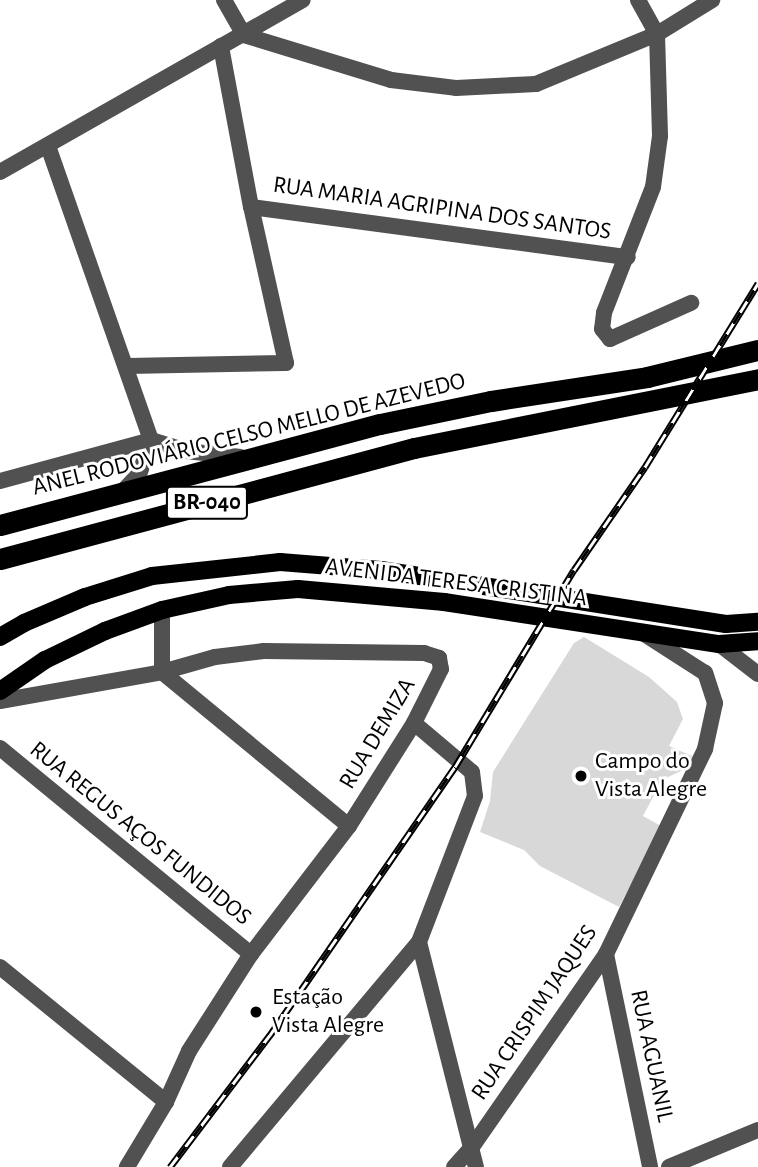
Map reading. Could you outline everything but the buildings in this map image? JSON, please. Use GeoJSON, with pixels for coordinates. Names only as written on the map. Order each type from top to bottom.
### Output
{"type":"FeatureCollection","features":[{"type":"Feature","properties":{"kind":"highway","name":"ANEL RODOVIÁRIO CELSO MELLO DE AZEVEDO"},"geometry":{"type":"LineString","coordinates":[[0,525],[380,424],[491,401],[647,377],[729,359],[758,348]]}},
{"type":"Feature","properties":{"kind":"highway","name":"BR-040"},"geometry":{"type":"LineString","coordinates":[[0,558],[414,448],[758,379]]}},
{"type":"Feature","properties":{"kind":"main road","name":"AVENIDA TERESA CRISTINA"},"geometry":{"type":"LineString","coordinates":[[0,637],[24,623],[85,597],[152,576],[280,562],[381,570],[726,624],[758,622]]}},
{"type":"Feature","properties":{"kind":"main road","name":"AVENIDA TERESA CRISTINA"},"geometry":{"type":"LineString","coordinates":[[0,691],[46,660],[105,631],[162,610],[229,596],[298,589],[444,601],[719,644],[758,642]]}},
{"type":"Feature","properties":{"kind":"street"},"geometry":{"type":"LineString","coordinates":[[224,0],[243,35],[391,80],[456,88],[536,84],[657,34],[712,0]]}},
{"type":"Feature","properties":{"kind":"street"},"geometry":{"type":"LineString","coordinates":[[0,172],[303,0]]}},
{"type":"Feature","properties":{"kind":"street"},"geometry":{"type":"LineString","coordinates":[[638,0],[657,34],[660,136],[653,187],[604,313],[602,330],[610,339],[691,303]]}},
{"type":"Feature","properties":{"kind":"street"},"geometry":{"type":"LineString","coordinates":[[127,366],[286,363],[251,207],[221,46]]}},
{"type":"Feature","properties":{"kind":"street"},"geometry":{"type":"LineString","coordinates":[[48,146],[151,440],[139,474],[121,492]]}},
{"type":"Feature","properties":{"kind":"street","name":"RUA MARIA AGRIPINA DOS SANTOS"},"geometry":{"type":"LineString","coordinates":[[251,207],[628,257]]}},
{"type":"Feature","properties":{"kind":"street"},"geometry":{"type":"LineString","coordinates":[[0,481],[151,440],[186,451],[245,458]]}},
{"type":"Feature","properties":{"kind":"street"},"geometry":{"type":"LineString","coordinates":[[162,610],[162,672],[349,826]]}},
{"type":"Feature","properties":{"kind":"street","name":"RUA CRISPIM JAQUES"},"geometry":{"type":"LineString","coordinates":[[454,1167],[472,1147],[606,954],[705,749],[715,704],[705,673],[642,632]]}},
{"type":"Feature","properties":{"kind":"street"},"geometry":{"type":"LineString","coordinates":[[719,644],[758,674]]}},
{"type":"Feature","properties":{"kind":"street","name":"RUA DEMIZA"},"geometry":{"type":"LineString","coordinates":[[0,701],[162,672],[215,657],[264,651],[425,653],[439,658],[441,669],[414,723],[349,826],[251,954],[190,1051],[166,1102],[127,1167]]}},
{"type":"Feature","properties":{"kind":"street"},"geometry":{"type":"LineString","coordinates":[[230,1167],[419,942],[475,796],[472,772],[414,723]]}},
{"type":"Feature","properties":{"kind":"street","name":"RUA REGUS AÇOS FUNDIDOS"},"geometry":{"type":"LineString","coordinates":[[0,748],[251,954]]}},
{"type":"Feature","properties":{"kind":"street"},"geometry":{"type":"LineString","coordinates":[[419,942],[476,1167]]}},
{"type":"Feature","properties":{"kind":"street","name":"RUA AGUANIL"},"geometry":{"type":"LineString","coordinates":[[606,954],[650,1167]]}},
{"type":"Feature","properties":{"kind":"street"},"geometry":{"type":"LineString","coordinates":[[0,967],[166,1102]]}},
{"type":"Feature","properties":{"kind":"street"},"geometry":{"type":"LineString","coordinates":[[669,1167],[758,1130]]}},
{"type":"Feature","properties":{"kind":"shaded area","name":"Campo do Vista Alegre"},"geometry":{"type":"Polygon","coordinates":[[[584,637],[649,677],[677,702],[683,719],[669,746],[692,756],[687,768],[662,780],[643,816],[661,826],[619,907],[540,866],[524,850],[480,832],[490,801],[493,772],[574,643],[584,637]]]}},
{"type":"Feature","properties":{"kind":"railway"},"geometry":{"type":"LineString","coordinates":[[170,1167],[270,1035],[455,767],[574,570],[645,467],[758,283]]}},
{"type":"Feature","properties":{"kind":"place","name":"Campo do Vista Alegre"},"geometry":{"type":"Point","coordinates":[581,776]}},
{"type":"Feature","properties":{"kind":"place","name":"Estação Vista Alegre"},"geometry":{"type":"Point","coordinates":[256,1012]}}]}
